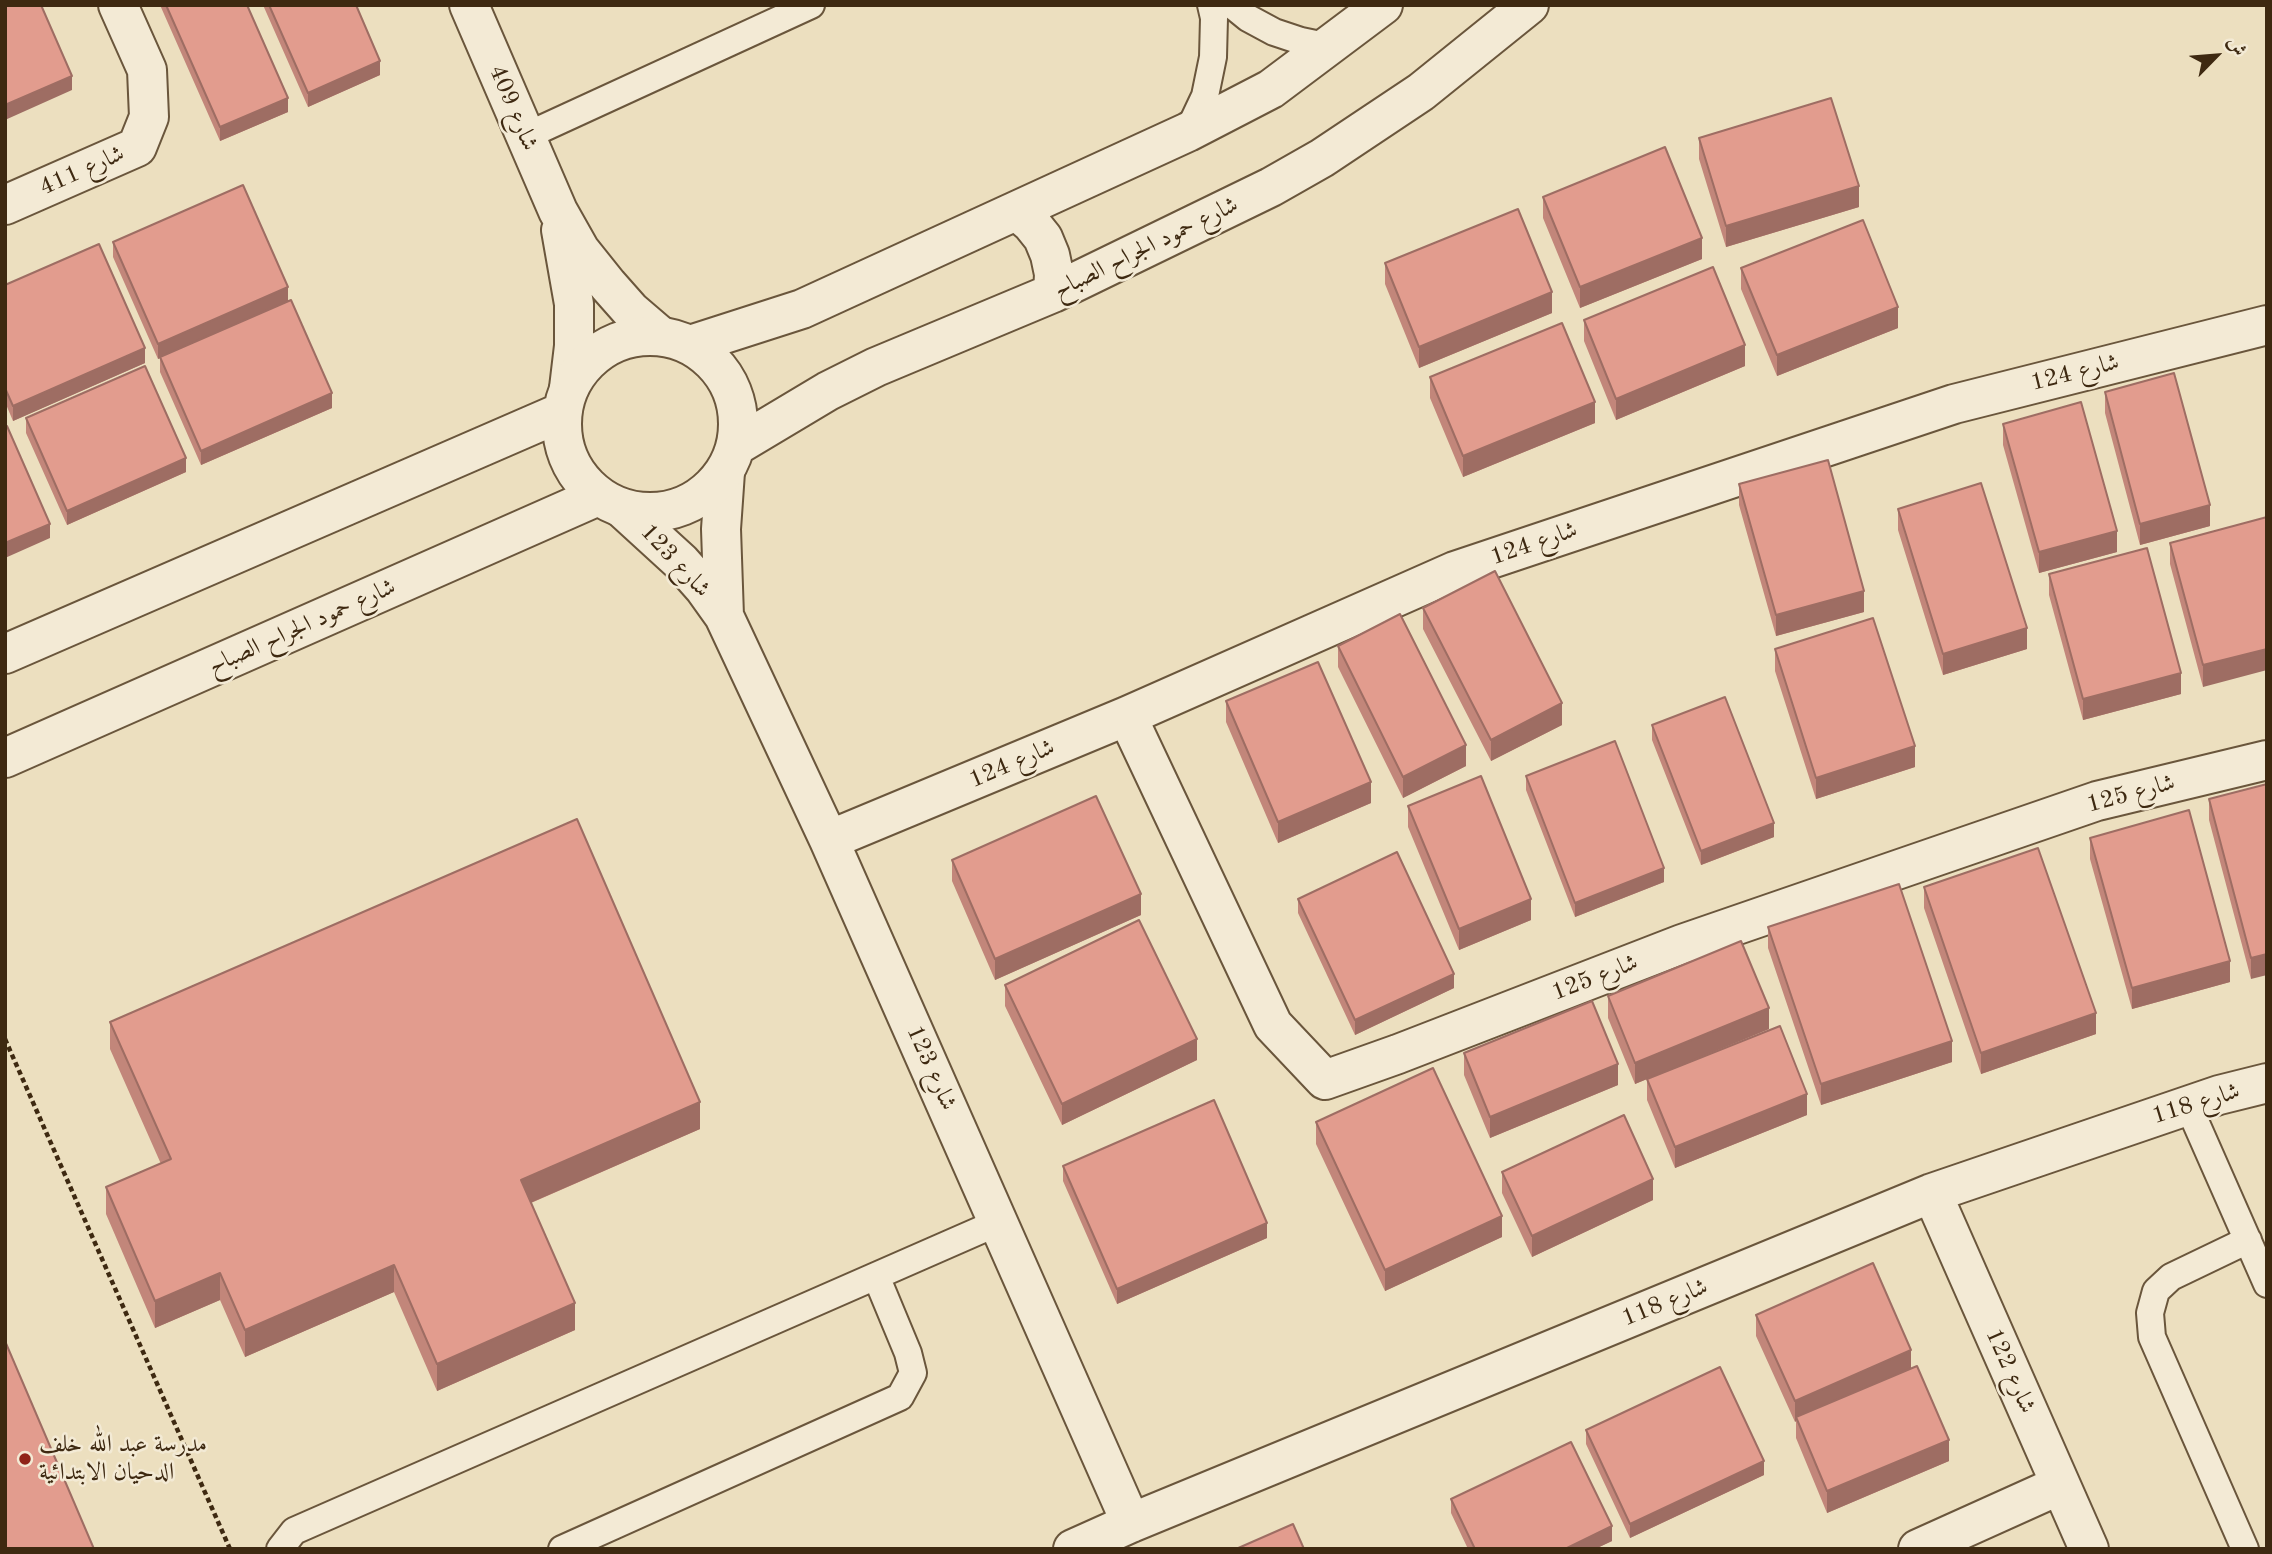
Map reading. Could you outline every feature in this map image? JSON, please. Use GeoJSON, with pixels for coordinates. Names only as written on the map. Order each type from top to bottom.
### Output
{"type":"FeatureCollection","features":[{"type":"Feature","properties":{"kind":"street","name":"شارع 411"},"geometry":{"type":"LineString","coordinates":[[5,205],[137,147],[149,117],[147,70],[118,5]]}},
{"type":"Feature","properties":{"kind":"street","name":"شارع 409"},"geometry":{"type":"LineString","coordinates":[[469,5],[558,211],[580,250],[608,285],[674,340]]}},
{"type":"Feature","properties":{"kind":"street"},"geometry":{"type":"LineString","coordinates":[[674,340],[721,369],[737,406],[730,459],[706,494],[680,508],[652,513],[611,502],[581,479],[568,459],[562,436],[565,400],[582,366],[598,352],[617,341],[638,336],[674,340],[802,309],[932,252],[1188,132],[1271,89],[1383,5]]}},
{"type":"Feature","properties":{"kind":"street","name":"شارع حمود الجراح الصباح"},"geometry":{"type":"LineString","coordinates":[[730,459],[828,391],[877,367],[1053,293],[1229,208],[1322,158],[1421,92],[1530,5]]}},
{"type":"Feature","properties":{"kind":"street","name":"شارع 409"},"geometry":{"type":"LineString","coordinates":[[558,211],[574,304],[574,346],[565,400]]}},
{"type":"Feature","properties":{"kind":"street"},"geometry":{"type":"LineString","coordinates":[[1017,211],[1031,223],[1050,256],[1054,274],[1053,293]]}},
{"type":"Feature","properties":{"kind":"street","name":"شارع 124"},"geometry":{"type":"LineString","coordinates":[[829,840],[1127,716],[1455,571],[1954,404],[2267,325]]}},
{"type":"Feature","properties":{"kind":"street"},"geometry":{"type":"LineString","coordinates":[[5,654],[565,400]]}},
{"type":"Feature","properties":{"kind":"street","name":"شارع 123"},"geometry":{"type":"LineString","coordinates":[[724,616],[721,529],[730,459]]}},
{"type":"Feature","properties":{"kind":"street","name":"شارع حمود الجراح الصباح"},"geometry":{"type":"LineString","coordinates":[[5,758],[611,502]]}},
{"type":"Feature","properties":{"kind":"street","name":"شارع 123"},"geometry":{"type":"LineString","coordinates":[[611,502],[681,562],[724,616],[829,840],[1131,1523]]}},
{"type":"Feature","properties":{"kind":"street","name":"شارع 125"},"geometry":{"type":"LineString","coordinates":[[1127,716],[1273,1025],[1325,1080],[1682,944],[2097,801],[2267,760]]}},
{"type":"Feature","properties":{"kind":"street","name":"شارع 118"},"geometry":{"type":"LineString","coordinates":[[1073,1549],[1932,1193],[2188,1105],[2267,1083]]}},
{"type":"Feature","properties":{"kind":"street","name":"شارع 122"},"geometry":{"type":"LineString","coordinates":[[1932,1193],[2089,1549]]}},
{"type":"Feature","properties":{"kind":"street"},"geometry":{"type":"LineString","coordinates":[[1918,1549],[2060,1485]]}},
{"type":"Feature","properties":{"kind":"lane"},"geometry":{"type":"LineString","coordinates":[[526,136],[811,5]]}},
{"type":"Feature","properties":{"kind":"lane"},"geometry":{"type":"LineString","coordinates":[[1188,132],[1205,96],[1213,57],[1211,5]]}},
{"type":"Feature","properties":{"kind":"lane"},"geometry":{"type":"LineString","coordinates":[[1232,5],[1248,18],[1274,32],[1330,47]]}},
{"type":"Feature","properties":{"kind":"lane"},"geometry":{"type":"LineString","coordinates":[[2188,1105],[2267,1284]]}},
{"type":"Feature","properties":{"kind":"lane"},"geometry":{"type":"LineString","coordinates":[[281,1549],[294,1531],[999,1223]]}},
{"type":"Feature","properties":{"kind":"lane"},"geometry":{"type":"LineString","coordinates":[[2245,1549],[2152,1337],[2150,1313],[2156,1291],[2171,1277],[2248,1240]]}},
{"type":"Feature","properties":{"kind":"lane"},"geometry":{"type":"LineString","coordinates":[[562,1549],[900,1397],[913,1373],[908,1353],[876,1276]]}},
{"type":"Feature","properties":{"kind":"path"},"geometry":{"type":"LineString","coordinates":[[5,1039],[230,1549]]}},
{"type":"Feature","properties":{"kind":"building"},"geometry":{"type":"Polygon","coordinates":[[[5,5],[41,5],[72,76],[5,105],[5,5]]]}},
{"type":"Feature","properties":{"kind":"building"},"geometry":{"type":"Polygon","coordinates":[[[166,5],[247,5],[288,98],[220,127],[166,5]]]}},
{"type":"Feature","properties":{"kind":"building"},"geometry":{"type":"Polygon","coordinates":[[[269,5],[356,5],[380,61],[308,93],[269,5]]]}},
{"type":"Feature","properties":{"kind":"building"},"geometry":{"type":"Polygon","coordinates":[[[1831,98],[1859,186],[1726,226],[1699,138],[1831,98]]]}},
{"type":"Feature","properties":{"kind":"building"},"geometry":{"type":"Polygon","coordinates":[[[1665,147],[1702,238],[1580,287],[1543,197],[1665,147]]]}},
{"type":"Feature","properties":{"kind":"building"},"geometry":{"type":"Polygon","coordinates":[[[243,185],[288,287],[158,344],[113,242],[243,185]]]}},
{"type":"Feature","properties":{"kind":"building"},"geometry":{"type":"Polygon","coordinates":[[[1518,209],[1552,292],[1419,347],[1385,263],[1518,209]]]}},
{"type":"Feature","properties":{"kind":"building"},"geometry":{"type":"Polygon","coordinates":[[[1863,220],[1898,307],[1777,355],[1741,268],[1863,220]]]}},
{"type":"Feature","properties":{"kind":"building"},"geometry":{"type":"Polygon","coordinates":[[[99,244],[145,348],[13,406],[5,388],[5,285],[99,244]]]}},
{"type":"Feature","properties":{"kind":"building"},"geometry":{"type":"Polygon","coordinates":[[[1713,267],[1745,345],[1616,399],[1584,320],[1713,267]]]}},
{"type":"Feature","properties":{"kind":"building"},"geometry":{"type":"Polygon","coordinates":[[[291,300],[332,393],[201,451],[160,357],[291,300]]]}},
{"type":"Feature","properties":{"kind":"building"},"geometry":{"type":"Polygon","coordinates":[[[1562,323],[1595,402],[1463,456],[1430,377],[1562,323]]]}},
{"type":"Feature","properties":{"kind":"building"},"geometry":{"type":"Polygon","coordinates":[[[145,366],[186,458],[67,511],[26,418],[145,366]]]}},
{"type":"Feature","properties":{"kind":"building"},"geometry":{"type":"Polygon","coordinates":[[[2174,373],[2210,505],[2140,524],[2105,392],[2174,373]]]}},
{"type":"Feature","properties":{"kind":"building"},"geometry":{"type":"Polygon","coordinates":[[[2081,402],[2117,531],[2039,552],[2003,424],[2081,402]]]}},
{"type":"Feature","properties":{"kind":"building"},"geometry":{"type":"Polygon","coordinates":[[[7,426],[50,524],[5,543],[5,427],[7,426]]]}},
{"type":"Feature","properties":{"kind":"building"},"geometry":{"type":"Polygon","coordinates":[[[1828,460],[1864,591],[1776,615],[1739,484],[1828,460]]]}},
{"type":"Feature","properties":{"kind":"building"},"geometry":{"type":"Polygon","coordinates":[[[1981,483],[2027,628],[1943,654],[1898,509],[1981,483]]]}},
{"type":"Feature","properties":{"kind":"building"},"geometry":{"type":"Polygon","coordinates":[[[2267,517],[2267,649],[2203,665],[2170,543],[2267,517]]]}},
{"type":"Feature","properties":{"kind":"building"},"geometry":{"type":"Polygon","coordinates":[[[2147,548],[2181,673],[2083,699],[2049,574],[2147,548]]]}},
{"type":"Feature","properties":{"kind":"building"},"geometry":{"type":"Polygon","coordinates":[[[1495,571],[1562,703],[1491,740],[1423,608],[1495,571]]]}},
{"type":"Feature","properties":{"kind":"building"},"geometry":{"type":"Polygon","coordinates":[[[1400,614],[1466,745],[1403,777],[1338,646],[1400,614]]]}},
{"type":"Feature","properties":{"kind":"building"},"geometry":{"type":"Polygon","coordinates":[[[1873,618],[1915,746],[1816,778],[1775,649],[1873,618]]]}},
{"type":"Feature","properties":{"kind":"building"},"geometry":{"type":"Polygon","coordinates":[[[1318,662],[1371,782],[1278,822],[1226,701],[1318,662]]]}},
{"type":"Feature","properties":{"kind":"building"},"geometry":{"type":"Polygon","coordinates":[[[1725,697],[1774,823],[1701,851],[1652,725],[1725,697]]]}},
{"type":"Feature","properties":{"kind":"building"},"geometry":{"type":"Polygon","coordinates":[[[1615,741],[1664,868],[1575,903],[1526,776],[1615,741]]]}},
{"type":"Feature","properties":{"kind":"building"},"geometry":{"type":"Polygon","coordinates":[[[1481,776],[1531,899],[1459,929],[1408,806],[1481,776]]]}},
{"type":"Feature","properties":{"kind":"building"},"geometry":{"type":"Polygon","coordinates":[[[2267,784],[2267,954],[2251,958],[2209,799],[2267,784]]]}},
{"type":"Feature","properties":{"kind":"building"},"geometry":{"type":"Polygon","coordinates":[[[1096,796],[1141,894],[995,959],[952,860],[1096,796]]]}},
{"type":"Feature","properties":{"kind":"building"},"geometry":{"type":"Polygon","coordinates":[[[2189,810],[2230,961],[2132,988],[2090,838],[2189,810]]]}},
{"type":"Feature","properties":{"kind":"building"},"geometry":{"type":"Polygon","coordinates":[[[577,819],[700,1102],[521,1180],[575,1303],[437,1364],[394,1265],[245,1330],[220,1273],[155,1301],[106,1187],[171,1159],[110,1022],[577,819]]]}},
{"type":"Feature","properties":{"kind":"building"},"geometry":{"type":"Polygon","coordinates":[[[2038,848],[2096,1013],[1981,1053],[1924,887],[2038,848]]]}},
{"type":"Feature","properties":{"kind":"building"},"geometry":{"type":"Polygon","coordinates":[[[1397,852],[1454,974],[1355,1020],[1298,899],[1397,852]]]}},
{"type":"Feature","properties":{"kind":"building"},"geometry":{"type":"Polygon","coordinates":[[[1899,884],[1952,1041],[1821,1084],[1768,927],[1899,884]]]}},
{"type":"Feature","properties":{"kind":"building"},"geometry":{"type":"Polygon","coordinates":[[[1139,920],[1197,1039],[1062,1104],[1005,985],[1139,920]]]}},
{"type":"Feature","properties":{"kind":"building"},"geometry":{"type":"Polygon","coordinates":[[[1741,941],[1769,1008],[1635,1063],[1608,996],[1741,941]]]}},
{"type":"Feature","properties":{"kind":"building"},"geometry":{"type":"Polygon","coordinates":[[[1592,1001],[1618,1064],[1490,1117],[1464,1053],[1592,1001]]]}},
{"type":"Feature","properties":{"kind":"building"},"geometry":{"type":"Polygon","coordinates":[[[1780,1026],[1807,1094],[1675,1147],[1647,1079],[1780,1026]]]}},
{"type":"Feature","properties":{"kind":"building"},"geometry":{"type":"Polygon","coordinates":[[[1433,1068],[1502,1216],[1385,1270],[1316,1122],[1433,1068]]]}},
{"type":"Feature","properties":{"kind":"building"},"geometry":{"type":"Polygon","coordinates":[[[1214,1100],[1267,1223],[1117,1289],[1063,1166],[1214,1100]]]}},
{"type":"Feature","properties":{"kind":"building"},"geometry":{"type":"Polygon","coordinates":[[[1624,1115],[1653,1179],[1532,1236],[1502,1172],[1624,1115]]]}},
{"type":"Feature","properties":{"kind":"building"},"geometry":{"type":"Polygon","coordinates":[[[1873,1263],[1911,1350],[1795,1401],[1756,1315],[1873,1263]]]}},
{"type":"Feature","properties":{"kind":"building","name":"مدرسة عبد الله خلف الدحيان الابتدائية"},"geometry":{"type":"Polygon","coordinates":[[[5,1341],[94,1549],[5,1549],[5,1341]]]}},
{"type":"Feature","properties":{"kind":"building"},"geometry":{"type":"Polygon","coordinates":[[[1917,1366],[1949,1440],[1827,1491],[1796,1417],[1917,1366]]]}},
{"type":"Feature","properties":{"kind":"building"},"geometry":{"type":"Polygon","coordinates":[[[1720,1367],[1764,1461],[1630,1524],[1586,1430],[1720,1367]]]}},
{"type":"Feature","properties":{"kind":"building"},"geometry":{"type":"Polygon","coordinates":[[[1571,1442],[1612,1526],[1565,1549],[1475,1549],[1451,1499],[1571,1442]]]}},
{"type":"Feature","properties":{"kind":"building"},"geometry":{"type":"Polygon","coordinates":[[[1293,1524],[1304,1549],[1236,1549],[1293,1524]]]}},
{"type":"Feature","properties":{"kind":"place","name":"مدرسة عبد الله خلف الدحيان الابتدائية"},"geometry":{"type":"Point","coordinates":[25,1459]}}]}
